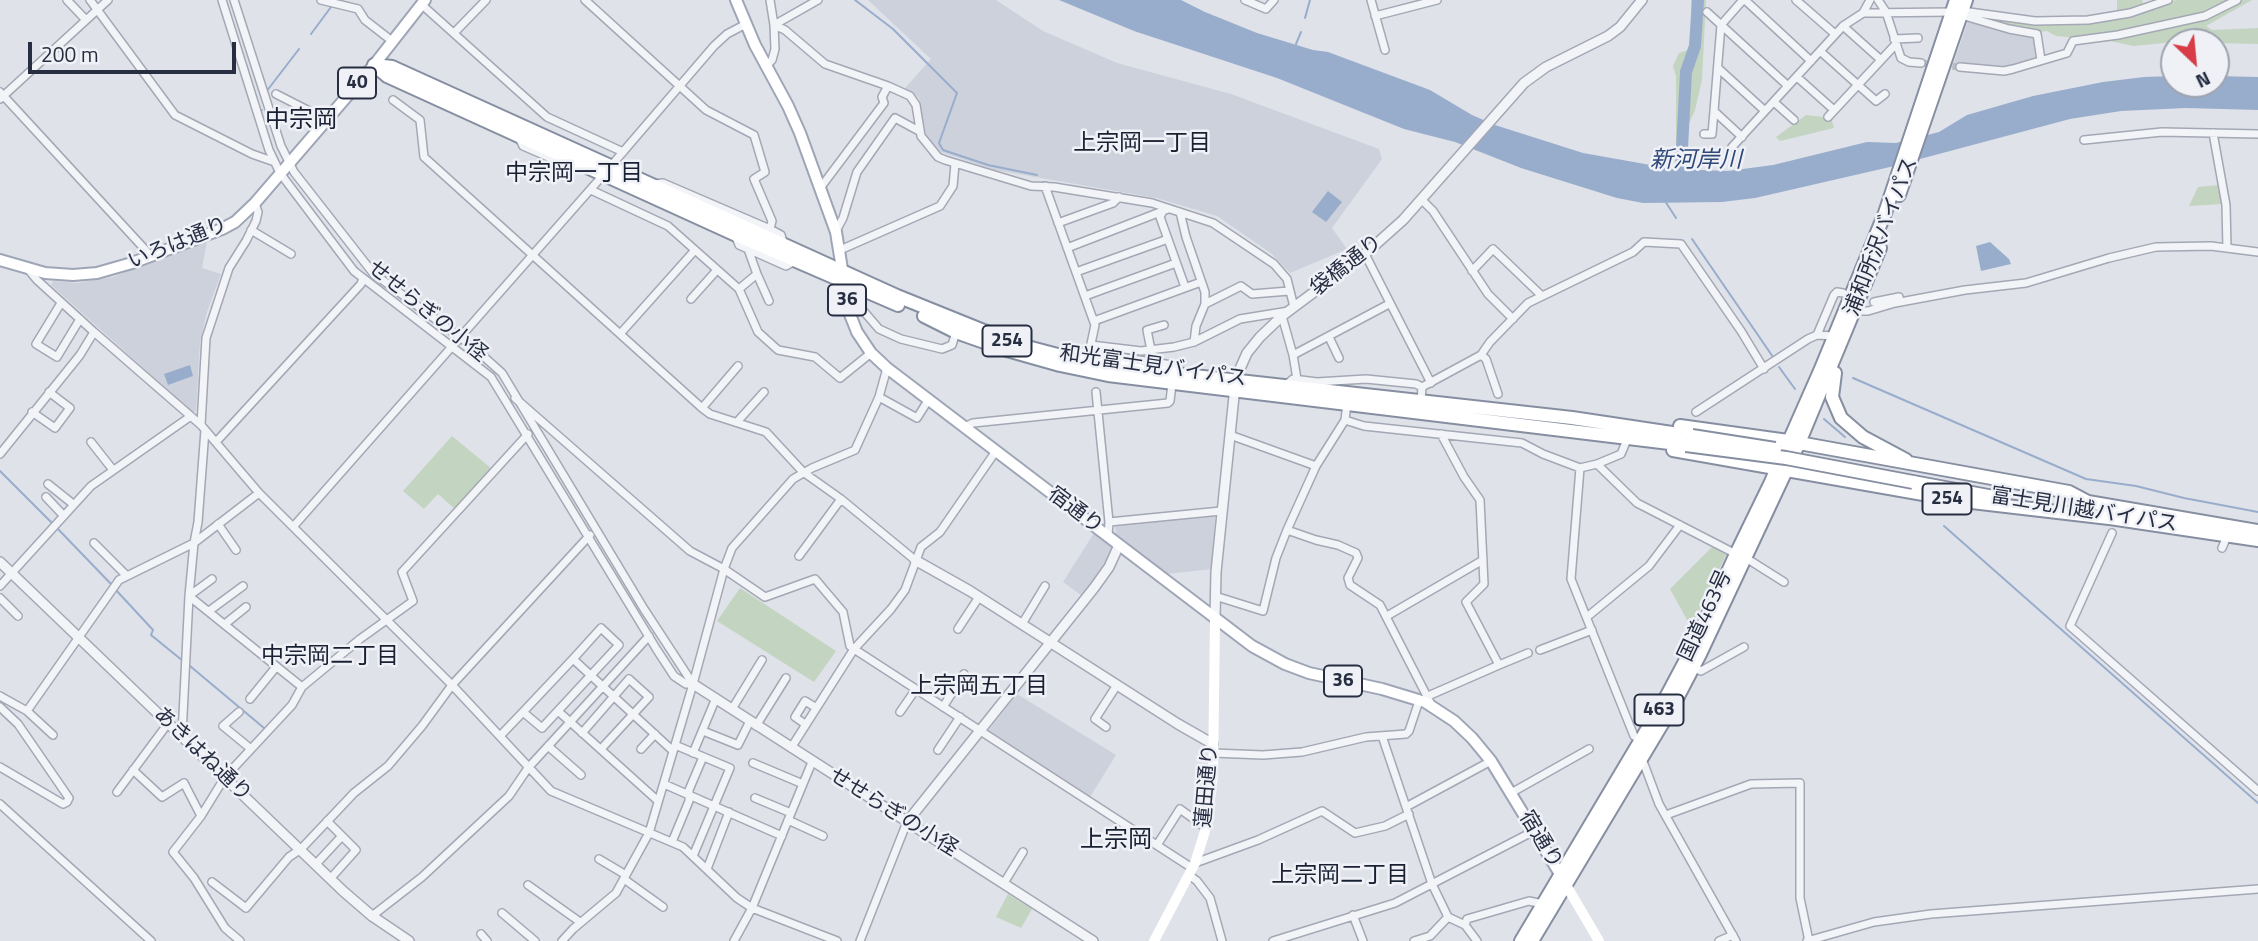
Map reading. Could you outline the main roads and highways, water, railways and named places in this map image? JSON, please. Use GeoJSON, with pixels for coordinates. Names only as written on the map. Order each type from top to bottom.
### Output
{"type":"FeatureCollection","features":[{"type":"Feature","properties":{"kind":"highway","name":"浦和所沢バイパス"},"geometry":{"type":"LineString","coordinates":[[1838,340],[1855,311],[1960,9]]}},
{"type":"Feature","properties":{"kind":"highway","name":"和光富士見バイパス"},"geometry":{"type":"LineString","coordinates":[[374,65],[387,76],[579,163],[651,186],[785,245],[956,332],[1007,351],[1060,365],[1236,386],[1347,403],[1689,440]]}},
{"type":"Feature","properties":{"kind":"highway","name":"和光富士見バイパス"},"geometry":{"type":"LineString","coordinates":[[374,65],[392,67],[734,234],[795,261],[844,277],[995,337],[1069,358],[1176,380]]}},
{"type":"Feature","properties":{"kind":"highway","name":"浦和所沢バイパス"},"geometry":{"type":"LineString","coordinates":[[1788,455],[1838,340],[1872,246],[1900,180]]}},
{"type":"Feature","properties":{"kind":"highway","name":"254"},"geometry":{"type":"LineString","coordinates":[[1838,340],[1840,357],[1832,384],[1834,403],[1841,418],[1863,437],[1903,457],[1912,473]]}},
{"type":"Feature","properties":{"kind":"highway","name":"和光富士見バイパス"},"geometry":{"type":"LineString","coordinates":[[1236,386],[1291,382],[1440,404],[1572,418],[1788,455]]}},
{"type":"Feature","properties":{"kind":"highway"},"geometry":{"type":"LineString","coordinates":[[1440,404],[1513,405],[1572,411],[1788,455]]}},
{"type":"Feature","properties":{"kind":"highway"},"geometry":{"type":"LineString","coordinates":[[1491,420],[1507,426],[1626,442],[1788,455]]}},
{"type":"Feature","properties":{"kind":"highway","name":"254"},"geometry":{"type":"LineString","coordinates":[[1788,455],[1912,473]]}},
{"type":"Feature","properties":{"kind":"highway","name":"254"},"geometry":{"type":"LineString","coordinates":[[1788,455],[1962,501],[2109,518]]}},
{"type":"Feature","properties":{"kind":"highway","name":"富士見川越バイパス"},"geometry":{"type":"LineString","coordinates":[[1788,455],[2088,502],[2229,531],[2258,540]]}},
{"type":"Feature","properties":{"kind":"highway","name":"国道463号"},"geometry":{"type":"LineString","coordinates":[[1521,941],[1640,761],[1693,667],[1788,455]]}},
{"type":"Feature","properties":{"kind":"highway","name":"富士見川越バイパス"},"geometry":{"type":"LineString","coordinates":[[1912,473],[2109,518],[2229,531],[2258,531]]}},
{"type":"Feature","properties":{"kind":"highway","name":"国道463号"},"geometry":{"type":"LineString","coordinates":[[1532,941],[1741,556]]}},
{"type":"Feature","properties":{"kind":"main road","name":"宿通り"},"geometry":{"type":"LineString","coordinates":[[736,0],[794,119],[821,187],[836,232],[853,323],[872,353],[887,368],[1252,646],[1285,664],[1309,673],[1427,702],[1466,731],[1491,761],[1599,941]]}},
{"type":"Feature","properties":{"kind":"main road","name":"いろは通り"},"geometry":{"type":"LineString","coordinates":[[2,260],[28,269],[60,275],[97,273],[222,229],[255,204],[374,65],[423,2]]}},
{"type":"Feature","properties":{"kind":"main road","name":"蓮田通り"},"geometry":{"type":"LineString","coordinates":[[1154,941],[1192,869],[1206,828],[1212,790],[1215,619]]}},
{"type":"Feature","properties":{"kind":"water"},"geometry":{"type":"Polygon","coordinates":[[[1059,0],[1181,0],[1257,33],[1328,52],[1430,90],[1495,125],[1583,153],[1673,169],[1728,171],[1773,165],[1867,142],[1896,143],[1939,132],[1967,115],[2033,96],[2144,77],[2160,76],[2160,98],[2230,98],[2230,76],[2258,77],[2258,110],[2186,108],[2121,111],[2070,119],[1890,167],[1755,198],[1722,202],[1643,203],[1617,198],[1521,168],[1455,142],[1404,129],[1277,78],[1134,31],[1059,0]]]}},
{"type":"Feature","properties":{"kind":"water"},"geometry":{"type":"Polygon","coordinates":[[[1328,191],[1342,202],[1326,222],[1312,212],[1328,191]]]}},
{"type":"Feature","properties":{"kind":"water"},"geometry":{"type":"Polygon","coordinates":[[[1990,242],[2011,264],[1981,271],[1976,246],[1990,242]]]}},
{"type":"Feature","properties":{"kind":"water"},"geometry":{"type":"Polygon","coordinates":[[[190,365],[193,376],[168,385],[164,374],[190,365]]]}},
{"type":"Feature","properties":{"kind":"waterway"},"geometry":{"type":"LineString","coordinates":[[855,0],[893,29],[957,93],[939,143],[943,150],[988,165],[1037,175]]}},
{"type":"Feature","properties":{"kind":"waterway"},"geometry":{"type":"LineString","coordinates":[[1305,18],[1310,0]]}},
{"type":"Feature","properties":{"kind":"waterway","name":"新河岸川"},"geometry":{"type":"LineString","coordinates":[[1680,187],[1686,72],[1695,46],[1698,0]]}},
{"type":"Feature","properties":{"kind":"waterway"},"geometry":{"type":"LineString","coordinates":[[311,34],[331,7]]}},
{"type":"Feature","properties":{"kind":"waterway"},"geometry":{"type":"LineString","coordinates":[[1296,44],[1301,32]]}},
{"type":"Feature","properties":{"kind":"waterway"},"geometry":{"type":"LineString","coordinates":[[266,92],[299,49]]}},
{"type":"Feature","properties":{"kind":"waterway"},"geometry":{"type":"LineString","coordinates":[[1665,201],[1676,218]]}},
{"type":"Feature","properties":{"kind":"waterway"},"geometry":{"type":"LineString","coordinates":[[1692,239],[1773,357]]}},
{"type":"Feature","properties":{"kind":"waterway"},"geometry":{"type":"LineString","coordinates":[[1779,367],[1795,389]]}},
{"type":"Feature","properties":{"kind":"waterway"},"geometry":{"type":"LineString","coordinates":[[1853,378],[2086,479],[2136,486],[2258,512]]}},
{"type":"Feature","properties":{"kind":"waterway"},"geometry":{"type":"LineString","coordinates":[[1824,419],[1845,437]]}},
{"type":"Feature","properties":{"kind":"waterway"},"geometry":{"type":"LineString","coordinates":[[0,471],[53,524]]}},
{"type":"Feature","properties":{"kind":"waterway"},"geometry":{"type":"LineString","coordinates":[[1944,526],[2258,803]]}},
{"type":"Feature","properties":{"kind":"waterway"},"geometry":{"type":"LineString","coordinates":[[57,528],[111,584]]}},
{"type":"Feature","properties":{"kind":"waterway"},"geometry":{"type":"LineString","coordinates":[[115,589],[153,630],[151,635],[183,661]]}},
{"type":"Feature","properties":{"kind":"waterway"},"geometry":{"type":"LineString","coordinates":[[190,666],[264,728]]}},
{"type":"Feature","properties":{"kind":"waterway"},"geometry":{"type":"LineString","coordinates":[[936,846],[1085,941]]}},
{"type":"Feature","properties":{"kind":"tunnel"},"geometry":{"type":"LineString","coordinates":[[1921,63],[1960,67]]}},
{"type":"Feature","properties":{"kind":"district","name":"中宗岡"},"geometry":{"type":"Point","coordinates":[301,121]}},
{"type":"Feature","properties":{"kind":"district","name":"上宗岡一丁目"},"geometry":{"type":"Point","coordinates":[1142,144]}},
{"type":"Feature","properties":{"kind":"district","name":"中宗岡一丁目"},"geometry":{"type":"Point","coordinates":[574,174]}},
{"type":"Feature","properties":{"kind":"district","name":"中宗岡二丁目"},"geometry":{"type":"Point","coordinates":[330,657]}},
{"type":"Feature","properties":{"kind":"district","name":"上宗岡五丁目"},"geometry":{"type":"Point","coordinates":[979,687]}},
{"type":"Feature","properties":{"kind":"district","name":"上宗岡"},"geometry":{"type":"Point","coordinates":[1116,841]}},
{"type":"Feature","properties":{"kind":"district","name":"上宗岡二丁目"},"geometry":{"type":"Point","coordinates":[1340,876]}}]}
